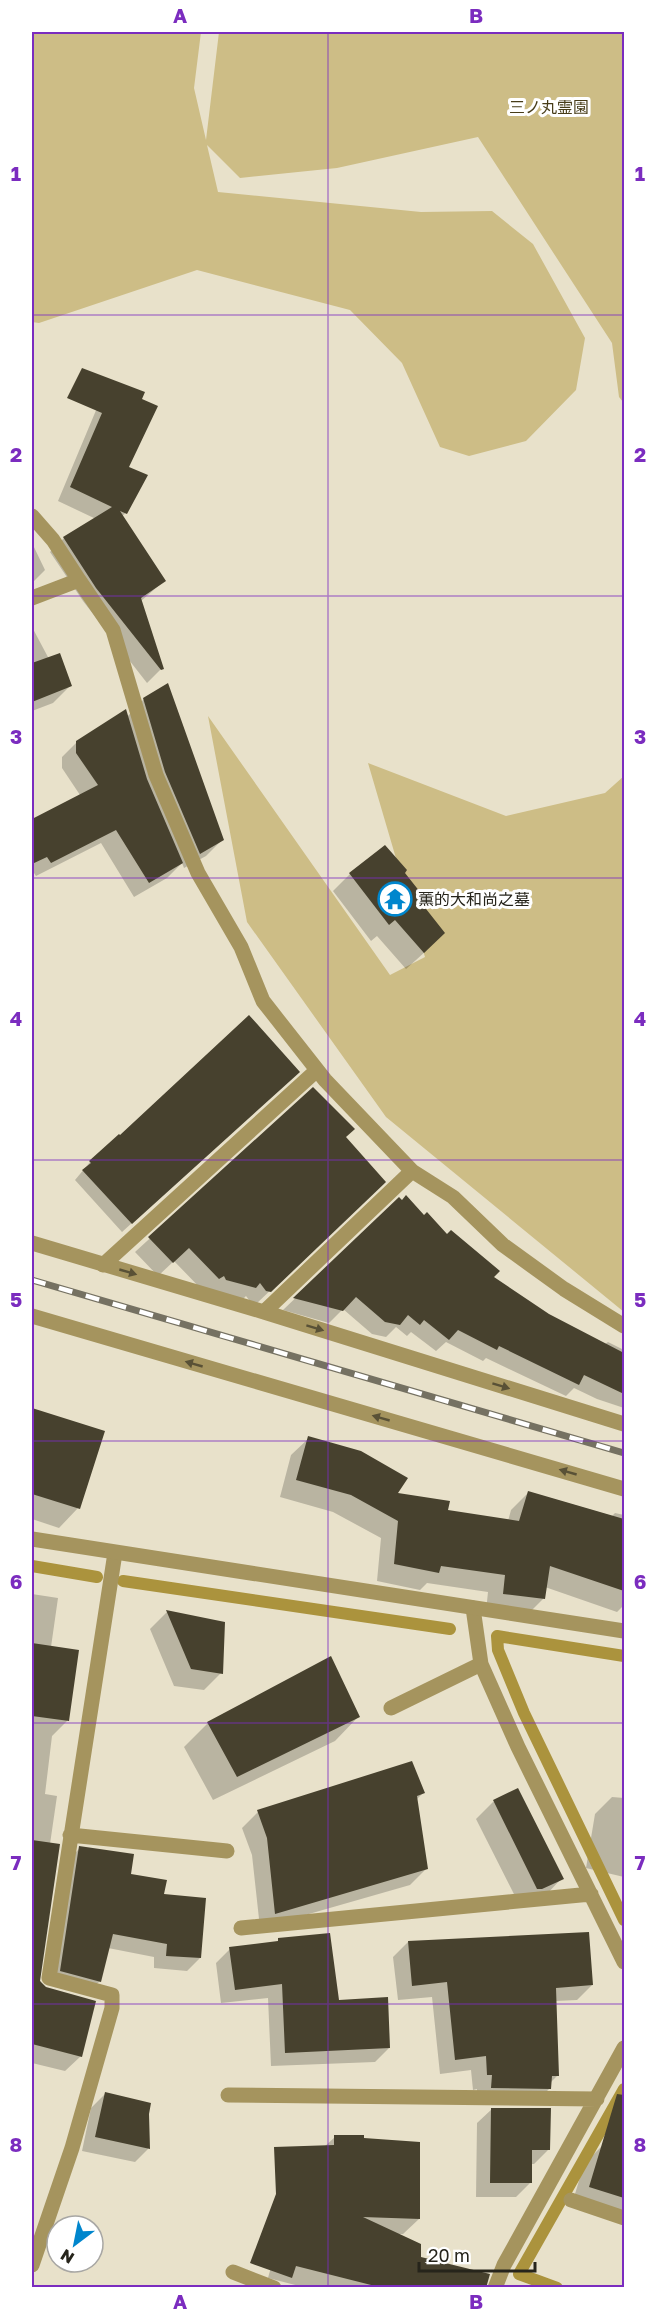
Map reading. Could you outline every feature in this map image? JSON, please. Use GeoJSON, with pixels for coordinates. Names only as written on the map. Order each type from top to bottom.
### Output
{"type":"FeatureCollection","features":[{"type":"Feature","properties":{"kind":"street"},"geometry":{"type":"LineString","coordinates":[[32,516],[53,540],[113,630],[156,775],[198,873],[241,947],[263,1001],[317,1070],[412,1171],[453,1197],[503,1245],[564,1289],[624,1326]]}},
{"type":"Feature","properties":{"kind":"street"},"geometry":{"type":"LineString","coordinates":[[32,598],[80,580]]}},
{"type":"Feature","properties":{"kind":"street"},"geometry":{"type":"LineString","coordinates":[[103,1265],[317,1070]]}},
{"type":"Feature","properties":{"kind":"street"},"geometry":{"type":"LineString","coordinates":[[264,1312],[412,1171]]}},
{"type":"Feature","properties":{"kind":"street"},"geometry":{"type":"LineString","coordinates":[[32,1243],[264,1312],[624,1424]]}},
{"type":"Feature","properties":{"kind":"street"},"geometry":{"type":"LineString","coordinates":[[32,1316],[624,1489]]}},
{"type":"Feature","properties":{"kind":"street"},"geometry":{"type":"LineString","coordinates":[[32,1539],[624,1631]]}},
{"type":"Feature","properties":{"kind":"street"},"geometry":{"type":"LineString","coordinates":[[32,2265],[72,2148],[112,2008],[112,1995],[49,1978],[115,1553]]}},
{"type":"Feature","properties":{"kind":"street"},"geometry":{"type":"LineString","coordinates":[[473,1608],[482,1664],[518,1747],[624,1962]]}},
{"type":"Feature","properties":{"kind":"street"},"geometry":{"type":"LineString","coordinates":[[391,1708],[482,1664]]}},
{"type":"Feature","properties":{"kind":"street"},"geometry":{"type":"LineString","coordinates":[[70,1835],[227,1851]]}},
{"type":"Feature","properties":{"kind":"street"},"geometry":{"type":"LineString","coordinates":[[241,1928],[591,1893]]}},
{"type":"Feature","properties":{"kind":"street"},"geometry":{"type":"LineString","coordinates":[[495,2288],[504,2265],[560,2193],[597,2099],[624,2048]]}},
{"type":"Feature","properties":{"kind":"street"},"geometry":{"type":"LineString","coordinates":[[228,2095],[597,2099]]}},
{"type":"Feature","properties":{"kind":"street"},"geometry":{"type":"LineString","coordinates":[[560,2193],[624,2218]]}},
{"type":"Feature","properties":{"kind":"street"},"geometry":{"type":"LineString","coordinates":[[233,2272],[273,2288]]}},
{"type":"Feature","properties":{"kind":"green space","name":"三ノ丸霊園"},"geometry":{"type":"Polygon","coordinates":[[[32,32],[201,32],[194,88],[206,140],[219,32],[624,32],[624,403],[619,397],[612,343],[478,137],[337,168],[240,178],[207,145],[218,192],[421,212],[492,211],[533,244],[585,338],[576,390],[526,441],[469,456],[440,447],[402,363],[350,310],[197,270],[39,323],[32,322],[32,32]]]}},
{"type":"Feature","properties":{"kind":"green space"},"geometry":{"type":"Polygon","coordinates":[[[208,716],[390,975],[425,957],[368,763],[506,816],[605,793],[624,776],[624,1312],[386,1117],[247,922],[208,716]]]}},
{"type":"Feature","properties":{"kind":"building"},"geometry":{"type":"Polygon","coordinates":[[[82,368],[145,392],[142,399],[158,406],[129,467],[148,475],[127,514],[120,511],[166,581],[141,598],[164,669],[161,670],[96,588],[63,537],[112,507],[70,487],[102,413],[67,398],[82,368]]]}},
{"type":"Feature","properties":{"kind":"building"},"geometry":{"type":"Polygon","coordinates":[[[60,653],[72,686],[32,702],[32,663],[60,653]]]}},
{"type":"Feature","properties":{"kind":"building"},"geometry":{"type":"Polygon","coordinates":[[[168,683],[224,840],[200,854],[165,772],[143,698],[168,683]]]}},
{"type":"Feature","properties":{"kind":"building"},"geometry":{"type":"Polygon","coordinates":[[[126,709],[147,779],[183,863],[149,883],[116,830],[51,863],[47,857],[32,864],[32,819],[98,785],[76,753],[76,741],[126,709]]]}},
{"type":"Feature","properties":{"kind":"building","name":"薫的大和尚之墓"},"geometry":{"type":"Polygon","coordinates":[[[385,845],[407,870],[405,873],[424,897],[419,900],[445,933],[424,953],[395,920],[389,925],[349,873],[385,845]]]}},
{"type":"Feature","properties":{"kind":"building"},"geometry":{"type":"Polygon","coordinates":[[[249,1015],[300,1072],[132,1224],[82,1170],[91,1163],[89,1161],[249,1015]]]}},
{"type":"Feature","properties":{"kind":"building"},"geometry":{"type":"Polygon","coordinates":[[[313,1087],[355,1129],[346,1137],[386,1182],[271,1292],[266,1291],[260,1283],[256,1288],[226,1280],[224,1276],[219,1279],[189,1248],[173,1263],[148,1237],[313,1087]]]}},
{"type":"Feature","properties":{"kind":"building"},"geometry":{"type":"Polygon","coordinates":[[[406,1195],[424,1215],[427,1212],[447,1234],[451,1230],[500,1271],[494,1277],[549,1314],[624,1353],[624,1394],[584,1375],[579,1385],[499,1346],[497,1350],[458,1330],[449,1340],[424,1320],[420,1325],[408,1315],[400,1325],[385,1322],[356,1297],[343,1311],[293,1298],[399,1197],[402,1200],[406,1195]]]}},
{"type":"Feature","properties":{"kind":"building"},"geometry":{"type":"Polygon","coordinates":[[[32,1408],[105,1431],[80,1509],[32,1494],[32,1408]]]}},
{"type":"Feature","properties":{"kind":"building"},"geometry":{"type":"Polygon","coordinates":[[[308,1436],[361,1451],[408,1478],[398,1493],[450,1501],[448,1510],[519,1521],[528,1491],[624,1519],[624,1591],[550,1566],[545,1599],[503,1594],[505,1575],[441,1566],[439,1573],[394,1564],[398,1521],[351,1495],[296,1480],[308,1436]]]}},
{"type":"Feature","properties":{"kind":"building"},"geometry":{"type":"Polygon","coordinates":[[[166,1610],[225,1622],[223,1674],[191,1669],[166,1610]]]}},
{"type":"Feature","properties":{"kind":"building"},"geometry":{"type":"Polygon","coordinates":[[[32,1643],[79,1650],[69,1721],[32,1716],[32,1643]]]}},
{"type":"Feature","properties":{"kind":"building"},"geometry":{"type":"Polygon","coordinates":[[[331,1656],[360,1717],[237,1777],[207,1722],[331,1656]]]}},
{"type":"Feature","properties":{"kind":"building"},"geometry":{"type":"Polygon","coordinates":[[[412,1761],[425,1793],[417,1796],[428,1869],[275,1914],[267,1838],[257,1810],[412,1761]]]}},
{"type":"Feature","properties":{"kind":"building"},"geometry":{"type":"Polygon","coordinates":[[[518,1788],[564,1879],[542,1889],[537,1889],[493,1800],[518,1788]]]}},
{"type":"Feature","properties":{"kind":"building"},"geometry":{"type":"Polygon","coordinates":[[[32,1840],[60,1844],[40,1981],[46,1987],[96,2001],[82,2057],[32,2044],[32,1840]]]}},
{"type":"Feature","properties":{"kind":"building"},"geometry":{"type":"Polygon","coordinates":[[[79,1846],[134,1854],[131,1874],[167,1880],[164,1894],[206,1898],[201,1958],[166,1956],[167,1944],[113,1934],[101,1982],[60,1971],[79,1846]]]}},
{"type":"Feature","properties":{"kind":"building"},"geometry":{"type":"Polygon","coordinates":[[[589,1932],[593,1985],[556,1988],[559,2076],[552,2076],[551,2089],[491,2088],[492,2075],[487,2075],[486,2056],[455,2060],[447,1982],[412,1986],[408,1941],[589,1932]]]}},
{"type":"Feature","properties":{"kind":"building"},"geometry":{"type":"Polygon","coordinates":[[[330,1933],[339,2000],[388,1997],[390,2048],[285,2053],[282,1984],[235,1990],[229,1947],[278,1941],[278,1938],[330,1933]]]}},
{"type":"Feature","properties":{"kind":"building"},"geometry":{"type":"Polygon","coordinates":[[[105,2092],[151,2103],[150,2149],[95,2137],[105,2092]]]}},
{"type":"Feature","properties":{"kind":"building"},"geometry":{"type":"Polygon","coordinates":[[[617,2094],[624,2095],[624,2198],[589,2187],[617,2094]]]}},
{"type":"Feature","properties":{"kind":"building"},"geometry":{"type":"Polygon","coordinates":[[[491,2108],[551,2108],[550,2150],[532,2150],[532,2183],[490,2183],[491,2108]]]}},
{"type":"Feature","properties":{"kind":"building"},"geometry":{"type":"Polygon","coordinates":[[[334,2135],[364,2135],[364,2138],[420,2142],[420,2219],[363,2217],[421,2244],[421,2257],[490,2274],[486,2288],[383,2288],[296,2266],[292,2278],[250,2263],[276,2194],[274,2147],[334,2145],[334,2135]]]}},
{"type":"Feature","properties":{"kind":"waterway"},"geometry":{"type":"LineString","coordinates":[[32,1566],[97,1577]]}},
{"type":"Feature","properties":{"kind":"waterway"},"geometry":{"type":"LineString","coordinates":[[123,1581],[450,1629]]}},
{"type":"Feature","properties":{"kind":"waterway"},"geometry":{"type":"LineString","coordinates":[[624,1656],[497,1636],[498,1650],[524,1713],[624,1920]]}},
{"type":"Feature","properties":{"kind":"waterway"},"geometry":{"type":"LineString","coordinates":[[557,2288],[519,2274],[624,2089]]}},
{"type":"Feature","properties":{"kind":"railway"},"geometry":{"type":"LineString","coordinates":[[32,1280],[624,1453]]}},
{"type":"Feature","properties":{"kind":"place","name":"薫的大和尚之墓"},"geometry":{"type":"Point","coordinates":[395,899]}}]}
